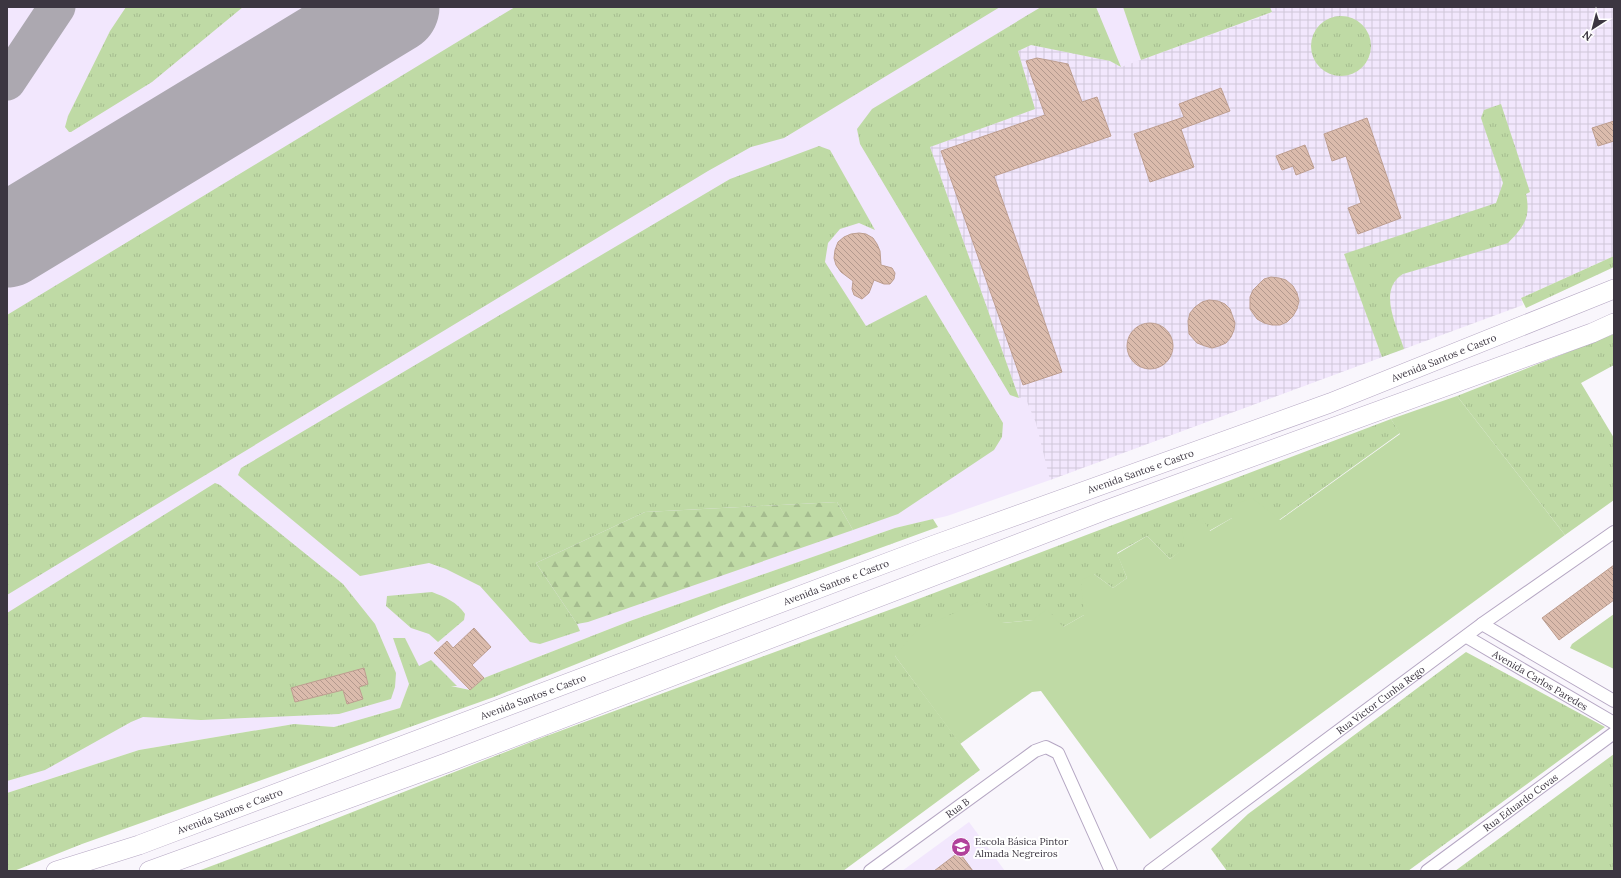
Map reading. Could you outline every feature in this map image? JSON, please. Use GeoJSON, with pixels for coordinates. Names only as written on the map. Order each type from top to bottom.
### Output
{"type":"FeatureCollection","features":[{"type":"Feature","properties":{"kind":"main road","name":"Avenida Santos e Castro"},"geometry":{"type":"LineString","coordinates":[[56,871],[139,845],[934,545],[1330,403],[1614,289]]}},
{"type":"Feature","properties":{"kind":"main road"},"geometry":{"type":"LineString","coordinates":[[149,871],[446,763],[1106,510],[1592,333],[1614,323]]}},
{"type":"Feature","properties":{"kind":"street","name":"Rua Victor Cunha Rego"},"geometry":{"type":"LineString","coordinates":[[1150,871],[1467,637],[1482,624],[1614,532]]}},
{"type":"Feature","properties":{"kind":"street","name":"Avenida Carlos Paredes"},"geometry":{"type":"LineString","coordinates":[[1482,624],[1614,701]]}},
{"type":"Feature","properties":{"kind":"street","name":"Avenida Carlos Paredes"},"geometry":{"type":"LineString","coordinates":[[1467,637],[1614,723]]}},
{"type":"Feature","properties":{"kind":"street","name":"Rua Eduardo Covas"},"geometry":{"type":"LineString","coordinates":[[1427,871],[1614,734]]}},
{"type":"Feature","properties":{"kind":"street","name":"Rua B"},"geometry":{"type":"LineString","coordinates":[[870,871],[1035,751],[1046,748],[1058,753],[1111,871]]}},
{"type":"Feature","properties":{"kind":"shaded area"},"geometry":{"type":"Polygon","coordinates":[[[7,7],[1614,7],[1614,41],[1382,357],[1050,480],[947,516],[895,528],[630,621],[484,678],[470,690],[412,677],[400,708],[334,727],[294,724],[139,750],[7,793],[7,7]]]}},
{"type":"Feature","properties":{"kind":"shaded area"},"geometry":{"type":"Polygon","coordinates":[[[1270,7],[1614,7],[1614,256],[1521,298],[1523,305],[1050,480],[1036,423],[1025,397],[1019,398],[930,147],[1035,109],[1018,51],[1031,45],[1110,61],[1121,67],[1272,13],[1270,7]]]}},
{"type":"Feature","properties":{"kind":"shaded area","name":"Escola Básica Pintor Almada Negreiros"},"geometry":{"type":"Polygon","coordinates":[[[969,822],[1005,871],[902,871],[969,822]]]}},
{"type":"Feature","properties":{"kind":"green space"},"geometry":{"type":"Polygon","coordinates":[[[126,7],[243,7],[152,82],[69,132],[65,127],[68,116],[110,31],[126,7]]]}},
{"type":"Feature","properties":{"kind":"green space"},"geometry":{"type":"Polygon","coordinates":[[[515,7],[1000,7],[784,138],[751,147],[708,171],[7,595],[7,315],[515,7]]]}},
{"type":"Feature","properties":{"kind":"green space"},"geometry":{"type":"Polygon","coordinates":[[[1041,7],[1096,7],[1121,67],[1110,61],[1031,45],[1018,51],[1035,109],[930,147],[1019,398],[1010,395],[860,144],[857,129],[872,109],[1041,7]]]}},
{"type":"Feature","properties":{"kind":"green space"},"geometry":{"type":"Polygon","coordinates":[[[1123,7],[1270,7],[1272,12],[1141,60],[1123,7]]]}},
{"type":"Feature","properties":{"kind":"green space"},"geometry":{"type":"Polygon","coordinates":[[[1335,16],[1347,16],[1358,21],[1366,29],[1371,40],[1369,58],[1358,71],[1347,76],[1335,76],[1324,71],[1316,63],[1311,52],[1311,40],[1316,29],[1324,21],[1335,16]]]}},
{"type":"Feature","properties":{"kind":"green space"},"geometry":{"type":"Polygon","coordinates":[[[1501,104],[1530,192],[1526,194],[1528,209],[1525,221],[1522,227],[1508,243],[1403,274],[1395,281],[1391,289],[1391,309],[1404,349],[1382,357],[1344,254],[1496,203],[1503,183],[1481,118],[1484,110],[1501,104]]]}},
{"type":"Feature","properties":{"kind":"green space"},"geometry":{"type":"Polygon","coordinates":[[[819,146],[830,150],[875,230],[859,223],[840,229],[828,243],[825,262],[866,326],[926,295],[1003,423],[1002,437],[994,450],[898,514],[853,530],[837,502],[645,512],[536,563],[577,624],[580,631],[540,644],[530,642],[480,586],[446,569],[429,563],[360,576],[238,475],[241,468],[730,179],[819,146]]]}},
{"type":"Feature","properties":{"kind":"green space"},"geometry":{"type":"Polygon","coordinates":[[[1614,256],[1614,267],[1526,308],[1521,298],[1614,256]]]}},
{"type":"Feature","properties":{"kind":"green space"},"geometry":{"type":"Polygon","coordinates":[[[1614,334],[1614,365],[1581,383],[1614,438],[1614,500],[1565,535],[1457,396],[1614,334]]]}},
{"type":"Feature","properties":{"kind":"green space"},"geometry":{"type":"Polygon","coordinates":[[[1457,396],[1565,535],[1150,839],[1041,691],[1032,692],[960,744],[895,656],[916,631],[982,600],[1002,623],[1033,620],[1047,609],[1063,627],[1084,615],[1081,580],[1094,574],[1113,588],[1127,578],[1117,554],[1147,536],[1170,559],[1185,547],[1182,529],[1202,518],[1210,531],[1232,518],[1235,504],[1252,498],[1280,520],[1400,434],[1391,419],[1457,396]]]}},
{"type":"Feature","properties":{"kind":"green space"},"geometry":{"type":"Polygon","coordinates":[[[1391,419],[1400,433],[1279,520],[1232,518],[1209,531],[1170,559],[1147,536],[1117,553],[1127,578],[1113,588],[1094,574],[1084,615],[1063,627],[1033,620],[1002,623],[895,656],[980,770],[843,871],[198,871],[541,738],[900,606],[1391,419]]]}},
{"type":"Feature","properties":{"kind":"green space"},"geometry":{"type":"Polygon","coordinates":[[[215,483],[220,485],[343,584],[375,624],[396,673],[395,687],[391,699],[339,714],[201,720],[143,717],[131,722],[45,770],[7,781],[7,613],[215,483]]]}},
{"type":"Feature","properties":{"kind":"green space"},"geometry":{"type":"Polygon","coordinates":[[[837,502],[853,530],[588,622],[577,624],[536,563],[645,512],[837,502]]]}},
{"type":"Feature","properties":{"kind":"green space"},"geometry":{"type":"Polygon","coordinates":[[[933,519],[938,527],[721,606],[494,697],[82,844],[14,871],[7,871],[7,793],[139,750],[294,724],[334,727],[400,708],[409,684],[393,638],[405,638],[419,666],[431,660],[457,686],[451,686],[470,690],[484,678],[630,621],[895,528],[933,519]]]}},
{"type":"Feature","properties":{"kind":"green space"},"geometry":{"type":"Polygon","coordinates":[[[432,592],[454,603],[465,614],[464,620],[438,642],[429,634],[411,628],[386,606],[387,596],[432,592]]]}},
{"type":"Feature","properties":{"kind":"green space"},"geometry":{"type":"Polygon","coordinates":[[[1614,614],[1614,669],[1570,648],[1572,644],[1614,614]]]}},
{"type":"Feature","properties":{"kind":"green space"},"geometry":{"type":"Polygon","coordinates":[[[1466,652],[1605,727],[1408,871],[1227,871],[1211,849],[1248,814],[1466,652]]]}},
{"type":"Feature","properties":{"kind":"green space"},"geometry":{"type":"Polygon","coordinates":[[[1614,754],[1614,871],[1455,871],[1614,754]]]}},
{"type":"Feature","properties":{"kind":"building"},"geometry":{"type":"Polygon","coordinates":[[[1037,58],[1068,64],[1082,102],[1097,97],[1111,136],[994,176],[1062,372],[1023,385],[941,151],[1045,115],[1026,61],[1037,58]]]}},
{"type":"Feature","properties":{"kind":"building"},"geometry":{"type":"Polygon","coordinates":[[[1221,88],[1230,111],[1181,129],[1194,167],[1150,182],[1134,134],[1184,117],[1179,104],[1221,88]]]}},
{"type":"Feature","properties":{"kind":"building"},"geometry":{"type":"Polygon","coordinates":[[[1367,118],[1401,218],[1358,234],[1348,208],[1361,203],[1346,156],[1332,161],[1324,134],[1367,118]]]}},
{"type":"Feature","properties":{"kind":"building"},"geometry":{"type":"Polygon","coordinates":[[[1614,121],[1614,141],[1598,146],[1592,128],[1614,121]]]}},
{"type":"Feature","properties":{"kind":"building"},"geometry":{"type":"Polygon","coordinates":[[[1305,145],[1314,168],[1296,175],[1293,166],[1282,170],[1276,156],[1305,145]]]}},
{"type":"Feature","properties":{"kind":"building"},"geometry":{"type":"Polygon","coordinates":[[[851,234],[866,234],[873,238],[880,251],[881,265],[892,268],[895,273],[894,279],[890,284],[884,284],[874,280],[869,293],[862,299],[854,295],[852,289],[853,281],[841,272],[836,265],[834,258],[838,242],[851,234]]]}},
{"type":"Feature","properties":{"kind":"building"},"geometry":{"type":"Polygon","coordinates":[[[1271,277],[1286,280],[1293,286],[1299,301],[1293,316],[1287,322],[1280,325],[1264,323],[1257,319],[1250,309],[1250,297],[1253,290],[1264,279],[1271,277]]]}},
{"type":"Feature","properties":{"kind":"building"},"geometry":{"type":"Polygon","coordinates":[[[1209,300],[1218,301],[1225,304],[1230,309],[1235,323],[1231,337],[1226,343],[1212,348],[1197,343],[1189,334],[1188,321],[1190,313],[1195,307],[1202,302],[1209,300]]]}},
{"type":"Feature","properties":{"kind":"building"},"geometry":{"type":"Polygon","coordinates":[[[1146,323],[1154,323],[1163,327],[1169,333],[1173,346],[1169,359],[1163,365],[1154,369],[1146,369],[1137,365],[1131,359],[1127,350],[1127,342],[1131,333],[1137,327],[1146,323]]]}},
{"type":"Feature","properties":{"kind":"building"},"geometry":{"type":"Polygon","coordinates":[[[1614,565],[1614,600],[1559,640],[1542,618],[1614,565]]]}},
{"type":"Feature","properties":{"kind":"building"},"geometry":{"type":"Polygon","coordinates":[[[474,628],[491,647],[472,665],[484,678],[470,690],[434,653],[447,641],[453,648],[474,628]]]}},
{"type":"Feature","properties":{"kind":"building"},"geometry":{"type":"Polygon","coordinates":[[[364,668],[368,684],[359,687],[363,699],[347,704],[343,690],[295,702],[291,688],[364,668]]]}},
{"type":"Feature","properties":{"kind":"building"},"geometry":{"type":"Polygon","coordinates":[[[959,852],[973,871],[934,871],[959,852]]]}},
{"type":"Feature","properties":{"kind":"taxiway"},"geometry":{"type":"LineString","coordinates":[[7,82],[57,7]]}},
{"type":"Feature","properties":{"kind":"taxiway"},"geometry":{"type":"LineString","coordinates":[[155,151],[214,111],[285,58],[345,7]]}},
{"type":"Feature","properties":{"kind":"runway"},"geometry":{"type":"LineString","coordinates":[[7,241],[393,7]]}},
{"type":"Feature","properties":{"kind":"place","name":"Escola Básica Pintor Almada Negreiros"},"geometry":{"type":"Point","coordinates":[961,847]}}]}
